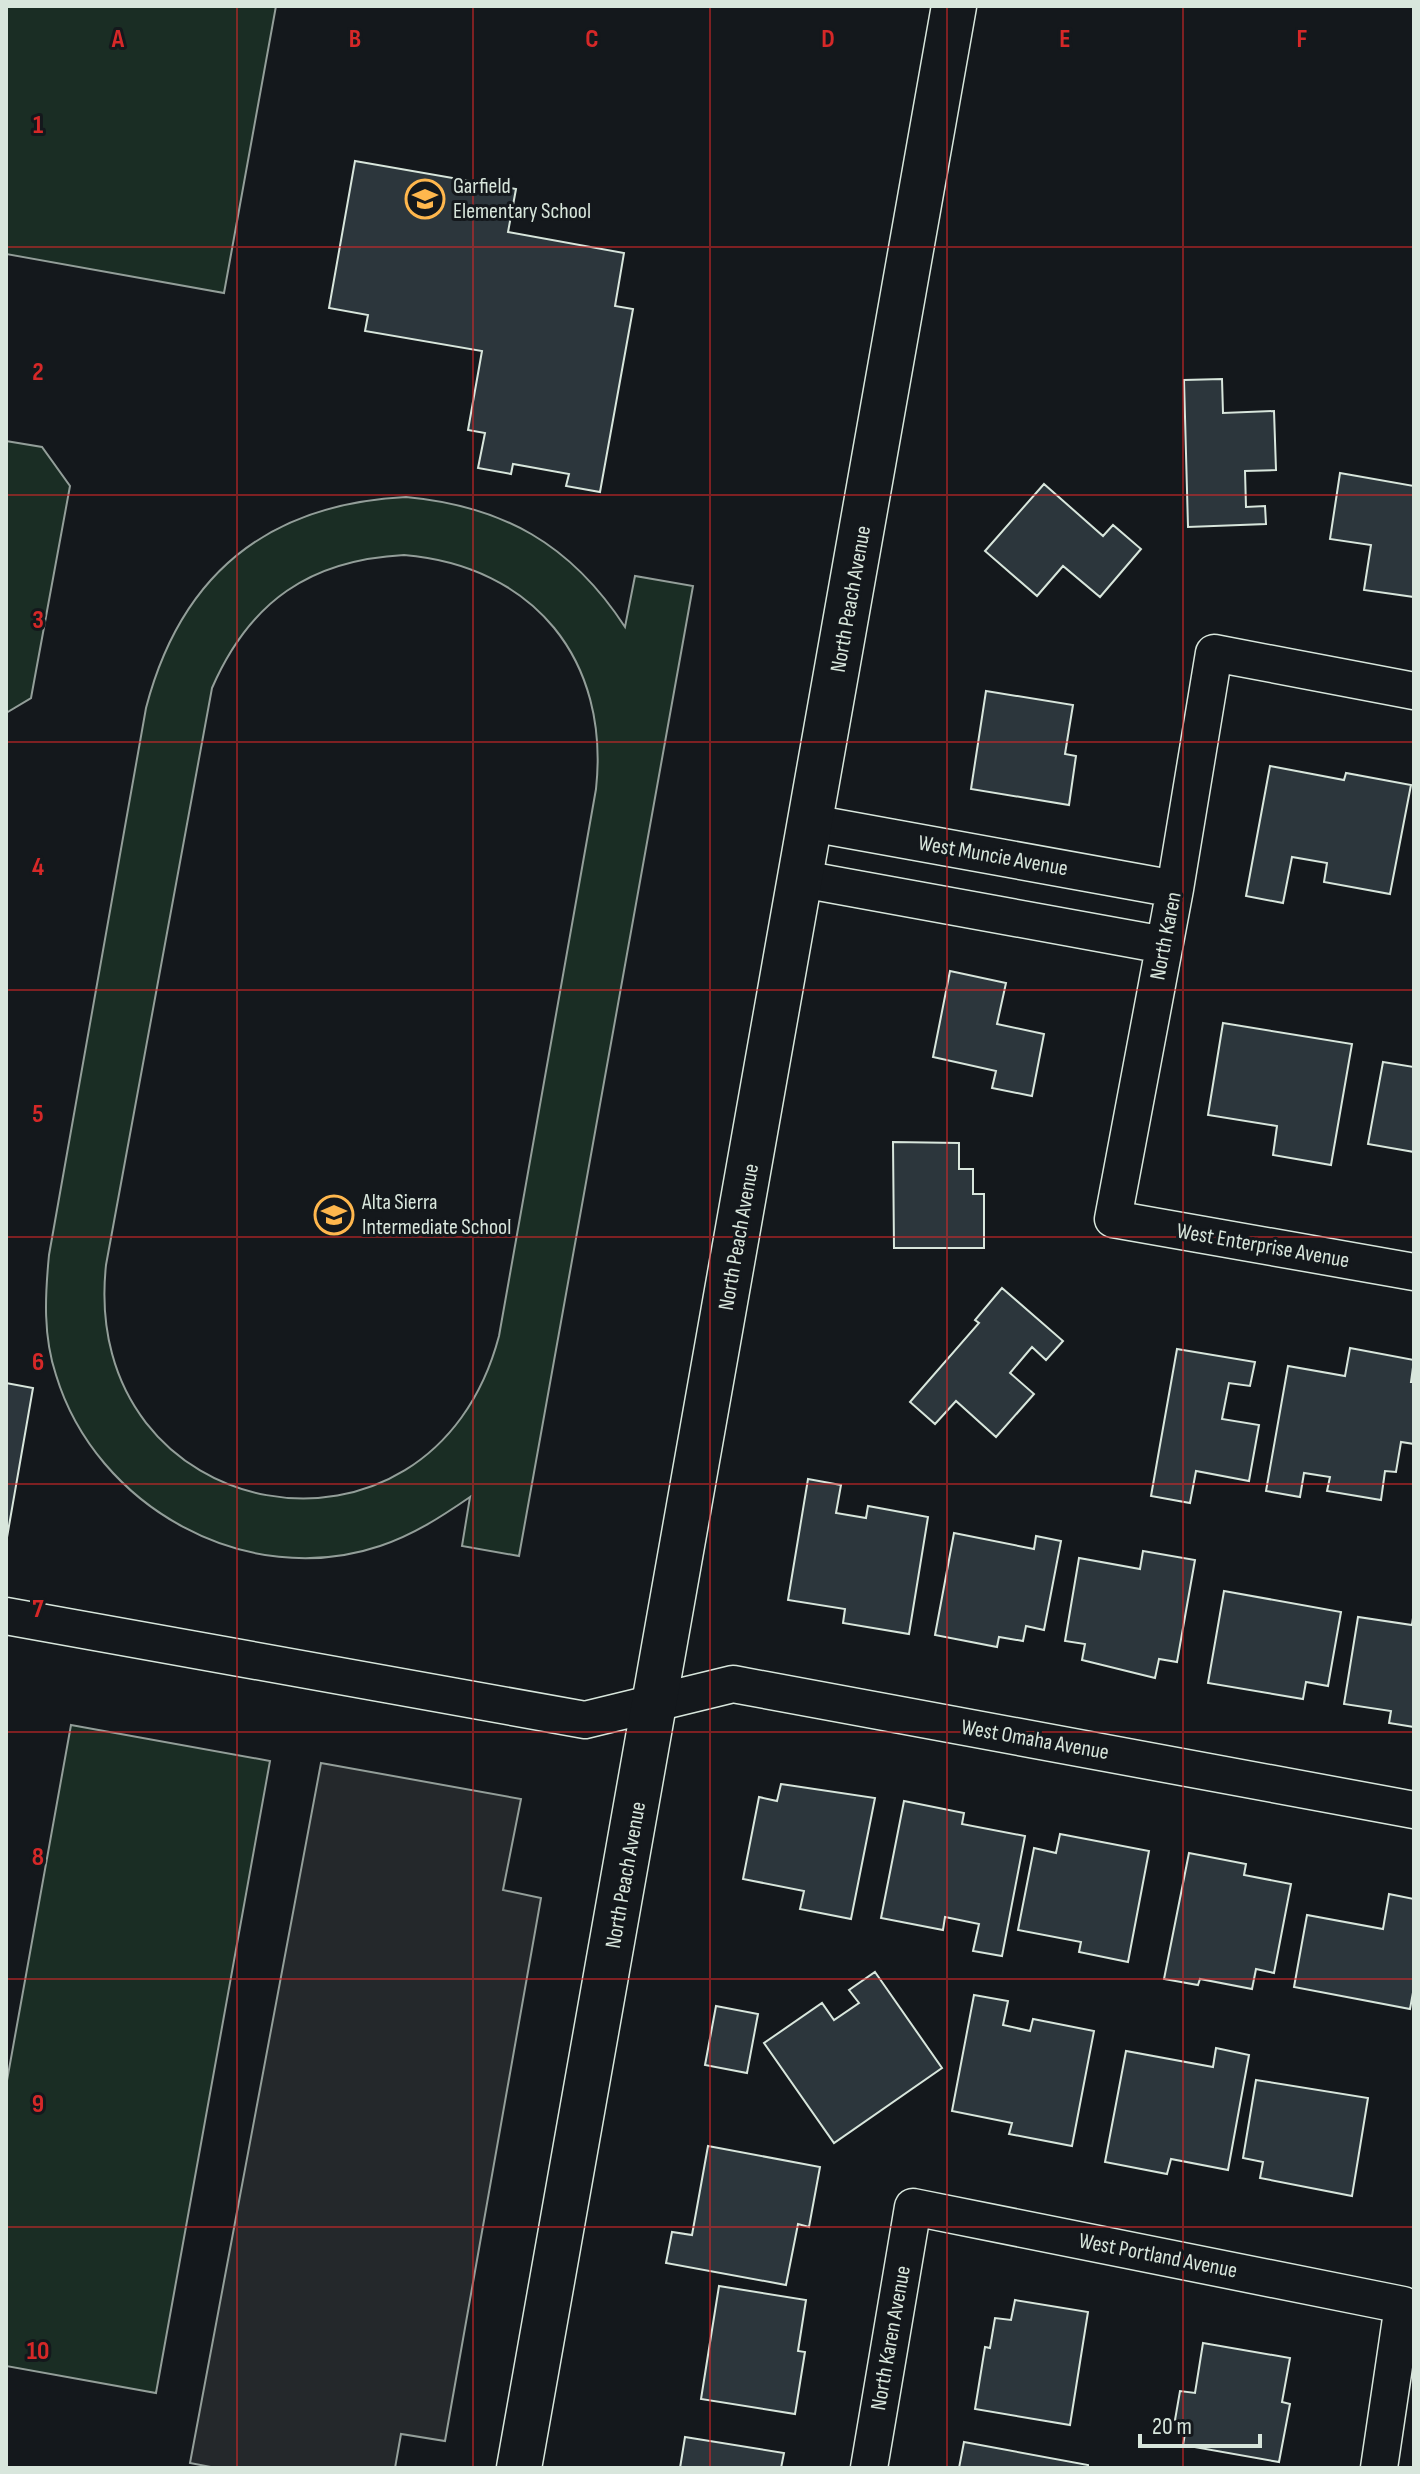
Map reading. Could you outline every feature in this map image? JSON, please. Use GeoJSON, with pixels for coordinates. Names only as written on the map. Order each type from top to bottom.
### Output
{"type":"FeatureCollection","features":[{"type":"Feature","properties":{"kind":"street","name":"North Peach Avenue"},"geometry":{"type":"LineString","coordinates":[[519,2468],[657,1701],[954,6]]}},
{"type":"Feature","properties":{"kind":"street","name":"North Karen"},"geometry":{"type":"LineString","coordinates":[[1113,1219],[1175,889],[1214,653],[1414,691]]}},
{"type":"Feature","properties":{"kind":"street","name":"West Muncie Avenue"},"geometry":{"type":"LineString","coordinates":[[811,823],[1175,889]]}},
{"type":"Feature","properties":{"kind":"street"},"geometry":{"type":"LineString","coordinates":[[802,879],[1164,945]]}},
{"type":"Feature","properties":{"kind":"street","name":"West Enterprise Avenue"},"geometry":{"type":"LineString","coordinates":[[1113,1219],[1414,1272]]}},
{"type":"Feature","properties":{"kind":"street","name":"West Omaha Avenue"},"geometry":{"type":"LineString","coordinates":[[6,1616],[585,1720],[733,1684],[1414,1810]]}},
{"type":"Feature","properties":{"kind":"street","name":"West Portland Avenue"},"geometry":{"type":"LineString","coordinates":[[913,2207],[1403,2305],[1379,2468]]}},
{"type":"Feature","properties":{"kind":"street","name":"North Karen Avenue"},"geometry":{"type":"LineString","coordinates":[[869,2468],[913,2207]]}},
{"type":"Feature","properties":{"kind":"green space"},"geometry":{"type":"Polygon","coordinates":[[[6,6],[276,6],[224,293],[6,254],[6,6]]]}},
{"type":"Feature","properties":{"kind":"green space"},"geometry":{"type":"Polygon","coordinates":[[[6,441],[42,447],[70,486],[31,698],[6,713],[6,441]]]}},
{"type":"Feature","properties":{"kind":"green space"},"geometry":{"type":"Polygon","coordinates":[[[406,497],[474,509],[504,520],[532,534],[582,573],[625,627],[635,576],[693,586],[519,1556],[462,1546],[470,1497],[404,1537],[380,1546],[330,1557],[279,1557],[230,1546],[183,1527],[141,1499],[105,1464],[76,1422],[56,1375],[49,1346],[46,1301],[49,1255],[146,708],[162,661],[182,619],[208,584],[238,555],[273,532],[312,514],[357,503],[406,497]],[[404,555],[370,559],[312,576],[265,609],[245,631],[212,688],[106,1265],[112,1354],[146,1423],[200,1470],[266,1495],[337,1496],[405,1470],[461,1417],[499,1336],[596,789],[597,742],[590,700],[576,661],[554,628],[526,600],[491,578],[450,563],[404,555]]]}},
{"type":"Feature","properties":{"kind":"green space"},"geometry":{"type":"Polygon","coordinates":[[[71,1725],[270,1761],[156,2393],[6,2366],[6,2086],[71,1725]]]}},
{"type":"Feature","properties":{"kind":"shaded area"},"geometry":{"type":"Polygon","coordinates":[[[321,1763],[521,1799],[503,1890],[541,1898],[445,2441],[401,2434],[395,2468],[216,2468],[190,2463],[321,1763]]]}},
{"type":"Feature","properties":{"kind":"building"},"geometry":{"type":"Polygon","coordinates":[[[355,161],[516,189],[508,232],[624,253],[615,306],[633,309],[600,492],[566,486],[569,474],[513,464],[511,474],[478,468],[485,433],[468,430],[482,351],[365,331],[368,315],[329,308],[355,161]]]}},
{"type":"Feature","properties":{"kind":"building"},"geometry":{"type":"Polygon","coordinates":[[[1222,379],[1223,413],[1274,411],[1276,470],[1245,471],[1246,507],[1265,506],[1266,524],[1188,527],[1184,380],[1222,379]]]}},
{"type":"Feature","properties":{"kind":"building"},"geometry":{"type":"Polygon","coordinates":[[[1340,473],[1414,486],[1414,597],[1364,590],[1371,545],[1330,539],[1340,473]]]}},
{"type":"Feature","properties":{"kind":"building"},"geometry":{"type":"Polygon","coordinates":[[[1044,484],[1103,536],[1113,525],[1141,549],[1100,597],[1063,566],[1037,596],[985,551],[1044,484]]]}},
{"type":"Feature","properties":{"kind":"building"},"geometry":{"type":"Polygon","coordinates":[[[986,691],[1073,705],[1065,754],[1076,756],[1069,805],[971,789],[986,691]]]}},
{"type":"Feature","properties":{"kind":"building"},"geometry":{"type":"Polygon","coordinates":[[[1270,766],[1344,780],[1346,773],[1411,785],[1390,894],[1324,882],[1327,863],[1292,857],[1283,903],[1246,896],[1270,766]]]}},
{"type":"Feature","properties":{"kind":"building"},"geometry":{"type":"Polygon","coordinates":[[[950,971],[1006,983],[997,1024],[1044,1034],[1032,1096],[992,1088],[996,1071],[933,1057],[950,971]]]}},
{"type":"Feature","properties":{"kind":"building"},"geometry":{"type":"Polygon","coordinates":[[[1223,1023],[1352,1044],[1331,1165],[1273,1155],[1277,1126],[1208,1115],[1223,1023]]]}},
{"type":"Feature","properties":{"kind":"building"},"geometry":{"type":"Polygon","coordinates":[[[1383,1062],[1414,1067],[1414,1152],[1368,1144],[1383,1062]]]}},
{"type":"Feature","properties":{"kind":"building"},"geometry":{"type":"Polygon","coordinates":[[[893,1142],[959,1143],[959,1169],[973,1169],[973,1194],[984,1194],[984,1248],[894,1248],[893,1142]]]}},
{"type":"Feature","properties":{"kind":"building"},"geometry":{"type":"Polygon","coordinates":[[[1002,1288],[1063,1341],[1046,1360],[1032,1347],[1010,1373],[1034,1394],[996,1437],[956,1401],[935,1424],[910,1402],[979,1323],[975,1320],[1002,1288]]]}},
{"type":"Feature","properties":{"kind":"building"},"geometry":{"type":"Polygon","coordinates":[[[1350,1348],[1414,1360],[1411,1382],[1414,1382],[1414,1444],[1401,1442],[1396,1472],[1385,1471],[1381,1500],[1327,1491],[1330,1477],[1304,1473],[1300,1497],[1266,1491],[1288,1366],[1345,1376],[1350,1348]]]}},
{"type":"Feature","properties":{"kind":"building"},"geometry":{"type":"Polygon","coordinates":[[[1177,1349],[1255,1362],[1250,1386],[1229,1383],[1222,1419],[1259,1425],[1249,1481],[1196,1471],[1190,1503],[1151,1496],[1177,1349]]]}},
{"type":"Feature","properties":{"kind":"building"},"geometry":{"type":"Polygon","coordinates":[[[6,1383],[33,1388],[6,1543],[6,1383]]]}},
{"type":"Feature","properties":{"kind":"building"},"geometry":{"type":"Polygon","coordinates":[[[808,1479],[841,1485],[836,1513],[866,1518],[868,1506],[928,1517],[909,1634],[843,1623],[845,1609],[788,1600],[808,1479]]]}},
{"type":"Feature","properties":{"kind":"building"},"geometry":{"type":"Polygon","coordinates":[[[954,1533],[1034,1549],[1036,1536],[1061,1541],[1044,1630],[1026,1626],[1023,1641],[999,1637],[997,1647],[935,1635],[954,1533]]]}},
{"type":"Feature","properties":{"kind":"building"},"geometry":{"type":"Polygon","coordinates":[[[1143,1551],[1195,1560],[1177,1662],[1159,1659],[1155,1678],[1082,1660],[1085,1644],[1065,1641],[1079,1558],[1140,1569],[1143,1551]]]}},
{"type":"Feature","properties":{"kind":"building"},"geometry":{"type":"Polygon","coordinates":[[[1224,1591],[1341,1612],[1328,1686],[1306,1682],[1303,1699],[1208,1683],[1224,1591]]]}},
{"type":"Feature","properties":{"kind":"building"},"geometry":{"type":"Polygon","coordinates":[[[1414,1611],[1414,1727],[1389,1723],[1391,1711],[1344,1704],[1358,1617],[1412,1625],[1414,1611]]]}},
{"type":"Feature","properties":{"kind":"building"},"geometry":{"type":"Polygon","coordinates":[[[781,1784],[875,1798],[851,1919],[800,1909],[804,1891],[743,1879],[759,1797],[777,1801],[781,1784]]]}},
{"type":"Feature","properties":{"kind":"building"},"geometry":{"type":"Polygon","coordinates":[[[904,1801],[964,1813],[962,1824],[1025,1836],[1002,1956],[973,1951],[979,1924],[945,1917],[943,1930],[881,1918],[904,1801]]]}},
{"type":"Feature","properties":{"kind":"building"},"geometry":{"type":"Polygon","coordinates":[[[1060,1834],[1149,1851],[1128,1962],[1079,1952],[1081,1942],[1018,1930],[1034,1848],[1056,1853],[1060,1834]]]}},
{"type":"Feature","properties":{"kind":"building"},"geometry":{"type":"Polygon","coordinates":[[[1189,1853],[1246,1864],[1244,1875],[1291,1884],[1274,1973],[1256,1969],[1252,1989],[1200,1979],[1198,1985],[1164,1979],[1189,1853]]]}},
{"type":"Feature","properties":{"kind":"building"},"geometry":{"type":"Polygon","coordinates":[[[1389,1894],[1414,1899],[1414,1987],[1410,2009],[1294,1987],[1307,1915],[1383,1929],[1389,1894]]]}},
{"type":"Feature","properties":{"kind":"building"},"geometry":{"type":"Polygon","coordinates":[[[875,1972],[942,2068],[834,2143],[764,2043],[822,2003],[834,2020],[859,2003],[849,1990],[875,1972]]]}},
{"type":"Feature","properties":{"kind":"building"},"geometry":{"type":"Polygon","coordinates":[[[974,1995],[1008,2001],[1003,2025],[1030,2031],[1033,2019],[1094,2031],[1072,2146],[1009,2134],[1012,2123],[952,2111],[974,1995]]]}},
{"type":"Feature","properties":{"kind":"building"},"geometry":{"type":"Polygon","coordinates":[[[716,2006],[758,2014],[747,2073],[705,2065],[716,2006]]]}},
{"type":"Feature","properties":{"kind":"building"},"geometry":{"type":"Polygon","coordinates":[[[1216,2048],[1249,2055],[1228,2170],[1171,2159],[1167,2174],[1105,2162],[1126,2051],[1213,2067],[1216,2048]]]}},
{"type":"Feature","properties":{"kind":"building"},"geometry":{"type":"Polygon","coordinates":[[[1256,2080],[1368,2098],[1352,2196],[1260,2178],[1263,2162],[1243,2158],[1256,2080]]]}},
{"type":"Feature","properties":{"kind":"building"},"geometry":{"type":"Polygon","coordinates":[[[708,2146],[820,2167],[809,2227],[798,2224],[786,2285],[666,2263],[672,2232],[692,2235],[708,2146]]]}},
{"type":"Feature","properties":{"kind":"building"},"geometry":{"type":"Polygon","coordinates":[[[719,2286],[806,2300],[798,2351],[805,2352],[795,2414],[701,2399],[719,2286]]]}},
{"type":"Feature","properties":{"kind":"building"},"geometry":{"type":"Polygon","coordinates":[[[1015,2300],[1088,2312],[1070,2425],[975,2409],[985,2347],[990,2348],[995,2318],[1011,2320],[1015,2300]]]}},
{"type":"Feature","properties":{"kind":"building"},"geometry":{"type":"Polygon","coordinates":[[[1203,2343],[1290,2358],[1282,2402],[1290,2404],[1279,2462],[1183,2445],[1187,2422],[1175,2420],[1180,2391],[1195,2393],[1203,2343]]]}},
{"type":"Feature","properties":{"kind":"building"},"geometry":{"type":"Polygon","coordinates":[[[685,2437],[784,2453],[781,2468],[680,2468],[685,2437]]]}},
{"type":"Feature","properties":{"kind":"building"},"geometry":{"type":"Polygon","coordinates":[[[964,2442],[1088,2465],[1088,2468],[959,2468],[964,2442]]]}},
{"type":"Feature","properties":{"kind":"place","name":"Garfield Elementary School"},"geometry":{"type":"Point","coordinates":[425,199]}},
{"type":"Feature","properties":{"kind":"place","name":"Alta Sierra Intermediate School"},"geometry":{"type":"Point","coordinates":[334,1215]}}]}
